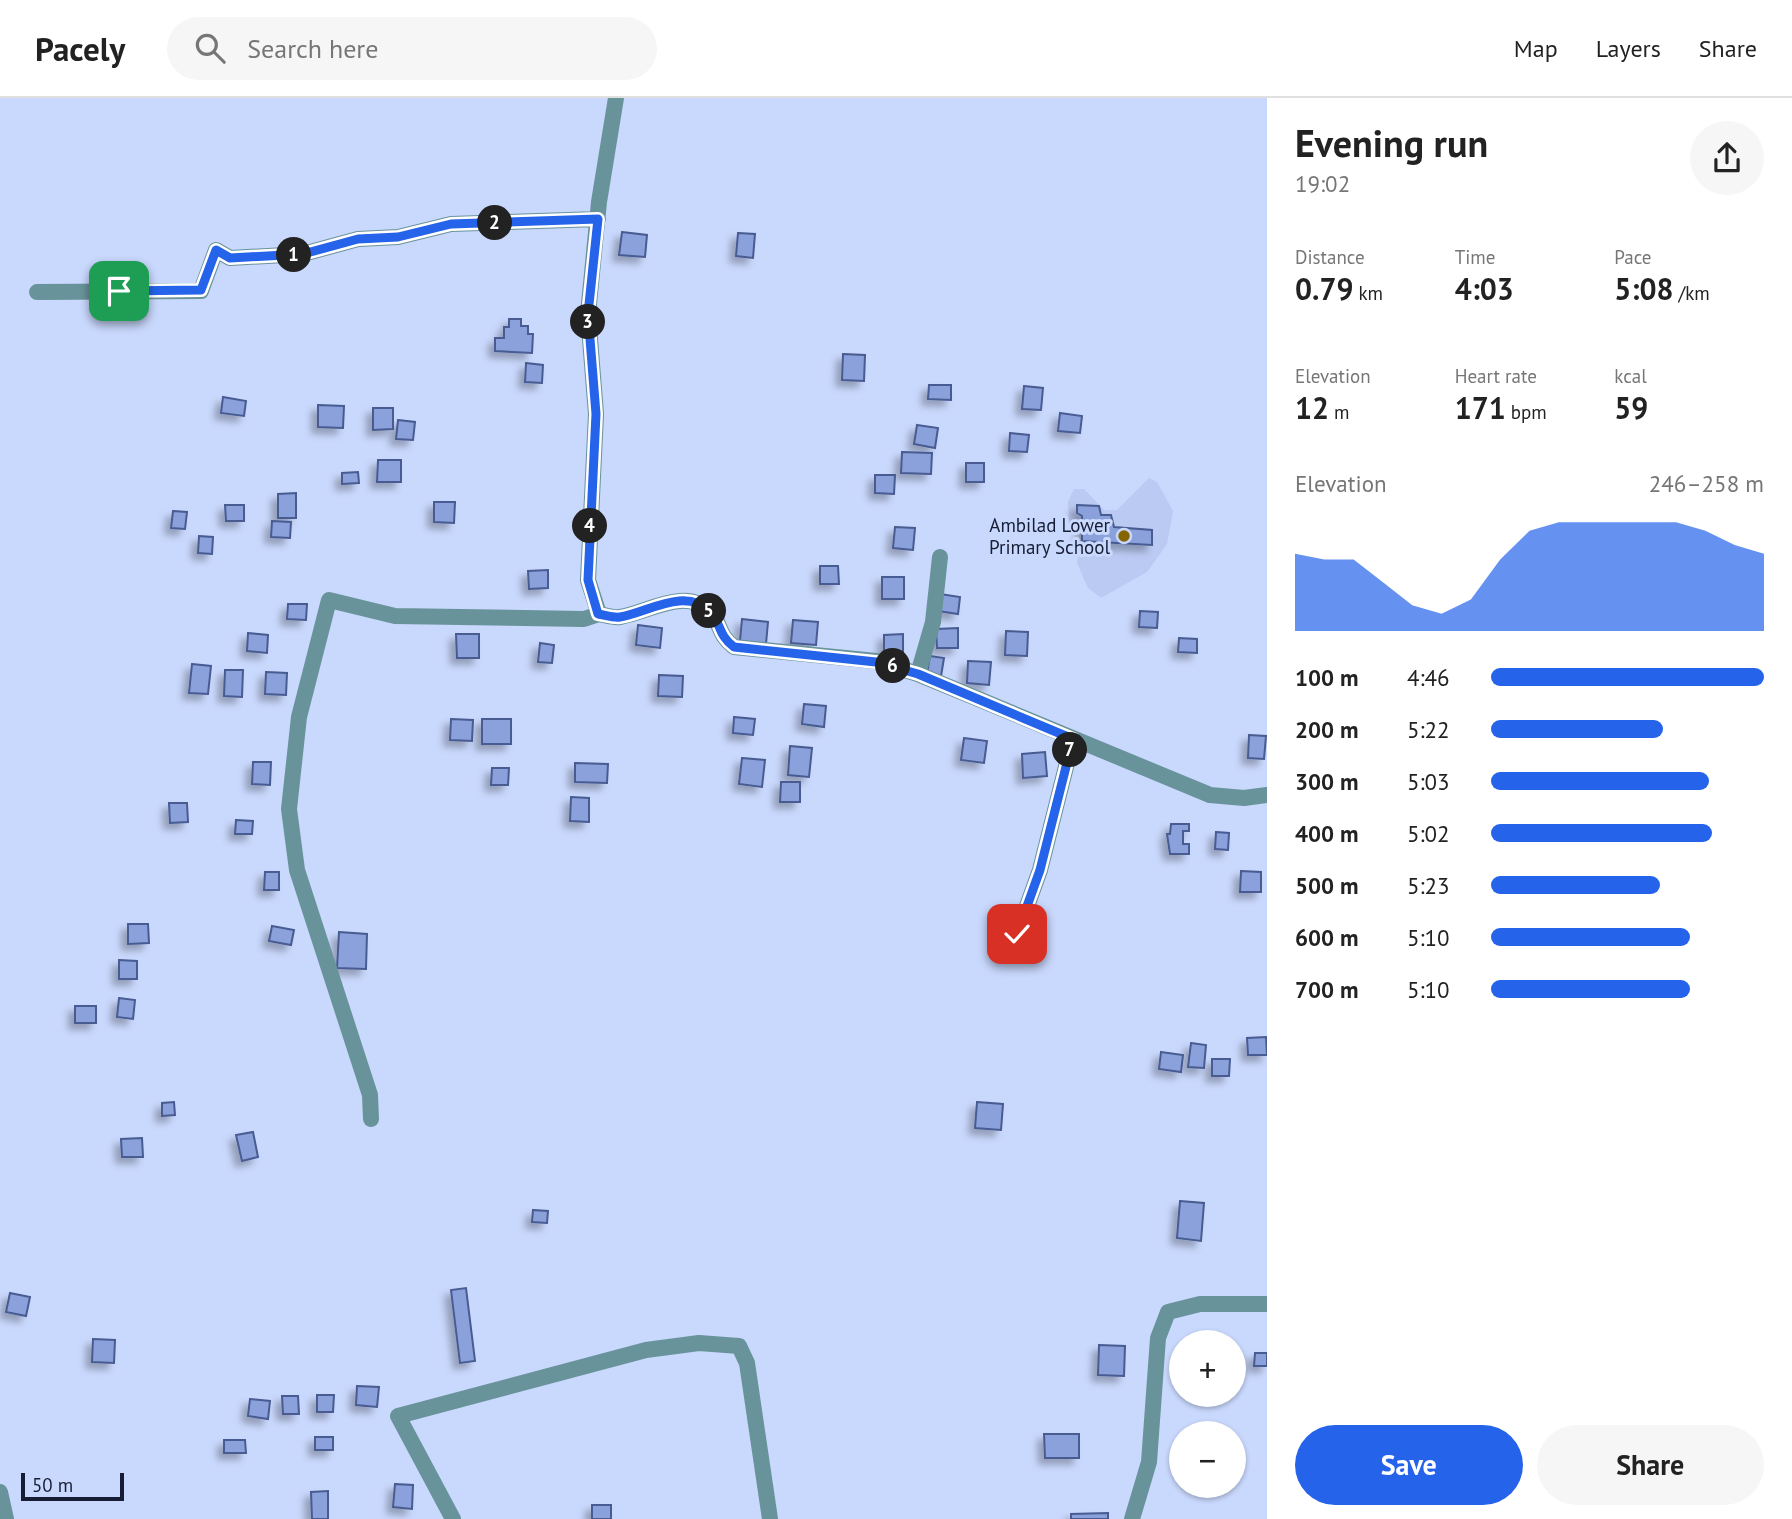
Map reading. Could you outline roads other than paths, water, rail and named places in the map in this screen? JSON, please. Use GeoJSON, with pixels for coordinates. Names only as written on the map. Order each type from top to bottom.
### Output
{"type":"FeatureCollection","features":[{"type":"Feature","properties":{"kind":"street"},"geometry":{"type":"LineString","coordinates":[[598,614],[588,580],[596,414],[588,314],[598,219],[616,98]]}},
{"type":"Feature","properties":{"kind":"street"},"geometry":{"type":"LineString","coordinates":[[37,292],[201,290],[216,250],[230,258],[303,254],[358,239],[398,237],[451,224],[598,219]]}},
{"type":"Feature","properties":{"kind":"street"},"geometry":{"type":"LineString","coordinates":[[918,674],[933,622],[940,557]]}},
{"type":"Feature","properties":{"kind":"street"},"geometry":{"type":"LineString","coordinates":[[371,1119],[370,1095],[297,870],[289,809],[299,717],[329,600],[395,616],[584,619],[598,614],[618,618],[670,601],[693,603],[709,610],[722,638],[734,647],[876,662],[918,674],[1210,795],[1244,798],[1267,795]]}},
{"type":"Feature","properties":{"kind":"street"},"geometry":{"type":"LineString","coordinates":[[1017,934],[1040,870],[1073,739]]}},
{"type":"Feature","properties":{"kind":"street"},"geometry":{"type":"LineString","coordinates":[[1132,1519],[1149,1462],[1158,1338],[1168,1312],[1200,1304],[1267,1304]]}},
{"type":"Feature","properties":{"kind":"street"},"geometry":{"type":"LineString","coordinates":[[453,1519],[398,1416],[646,1350],[699,1343],[739,1346],[747,1363],[770,1519]]}},
{"type":"Feature","properties":{"kind":"street"},"geometry":{"type":"LineString","coordinates":[[0,1492],[6,1519]]}},
{"type":"Feature","properties":{"kind":"place","name":"Ambilad Lower Primary School"},"geometry":{"type":"Point","coordinates":[1124,536]}}]}
